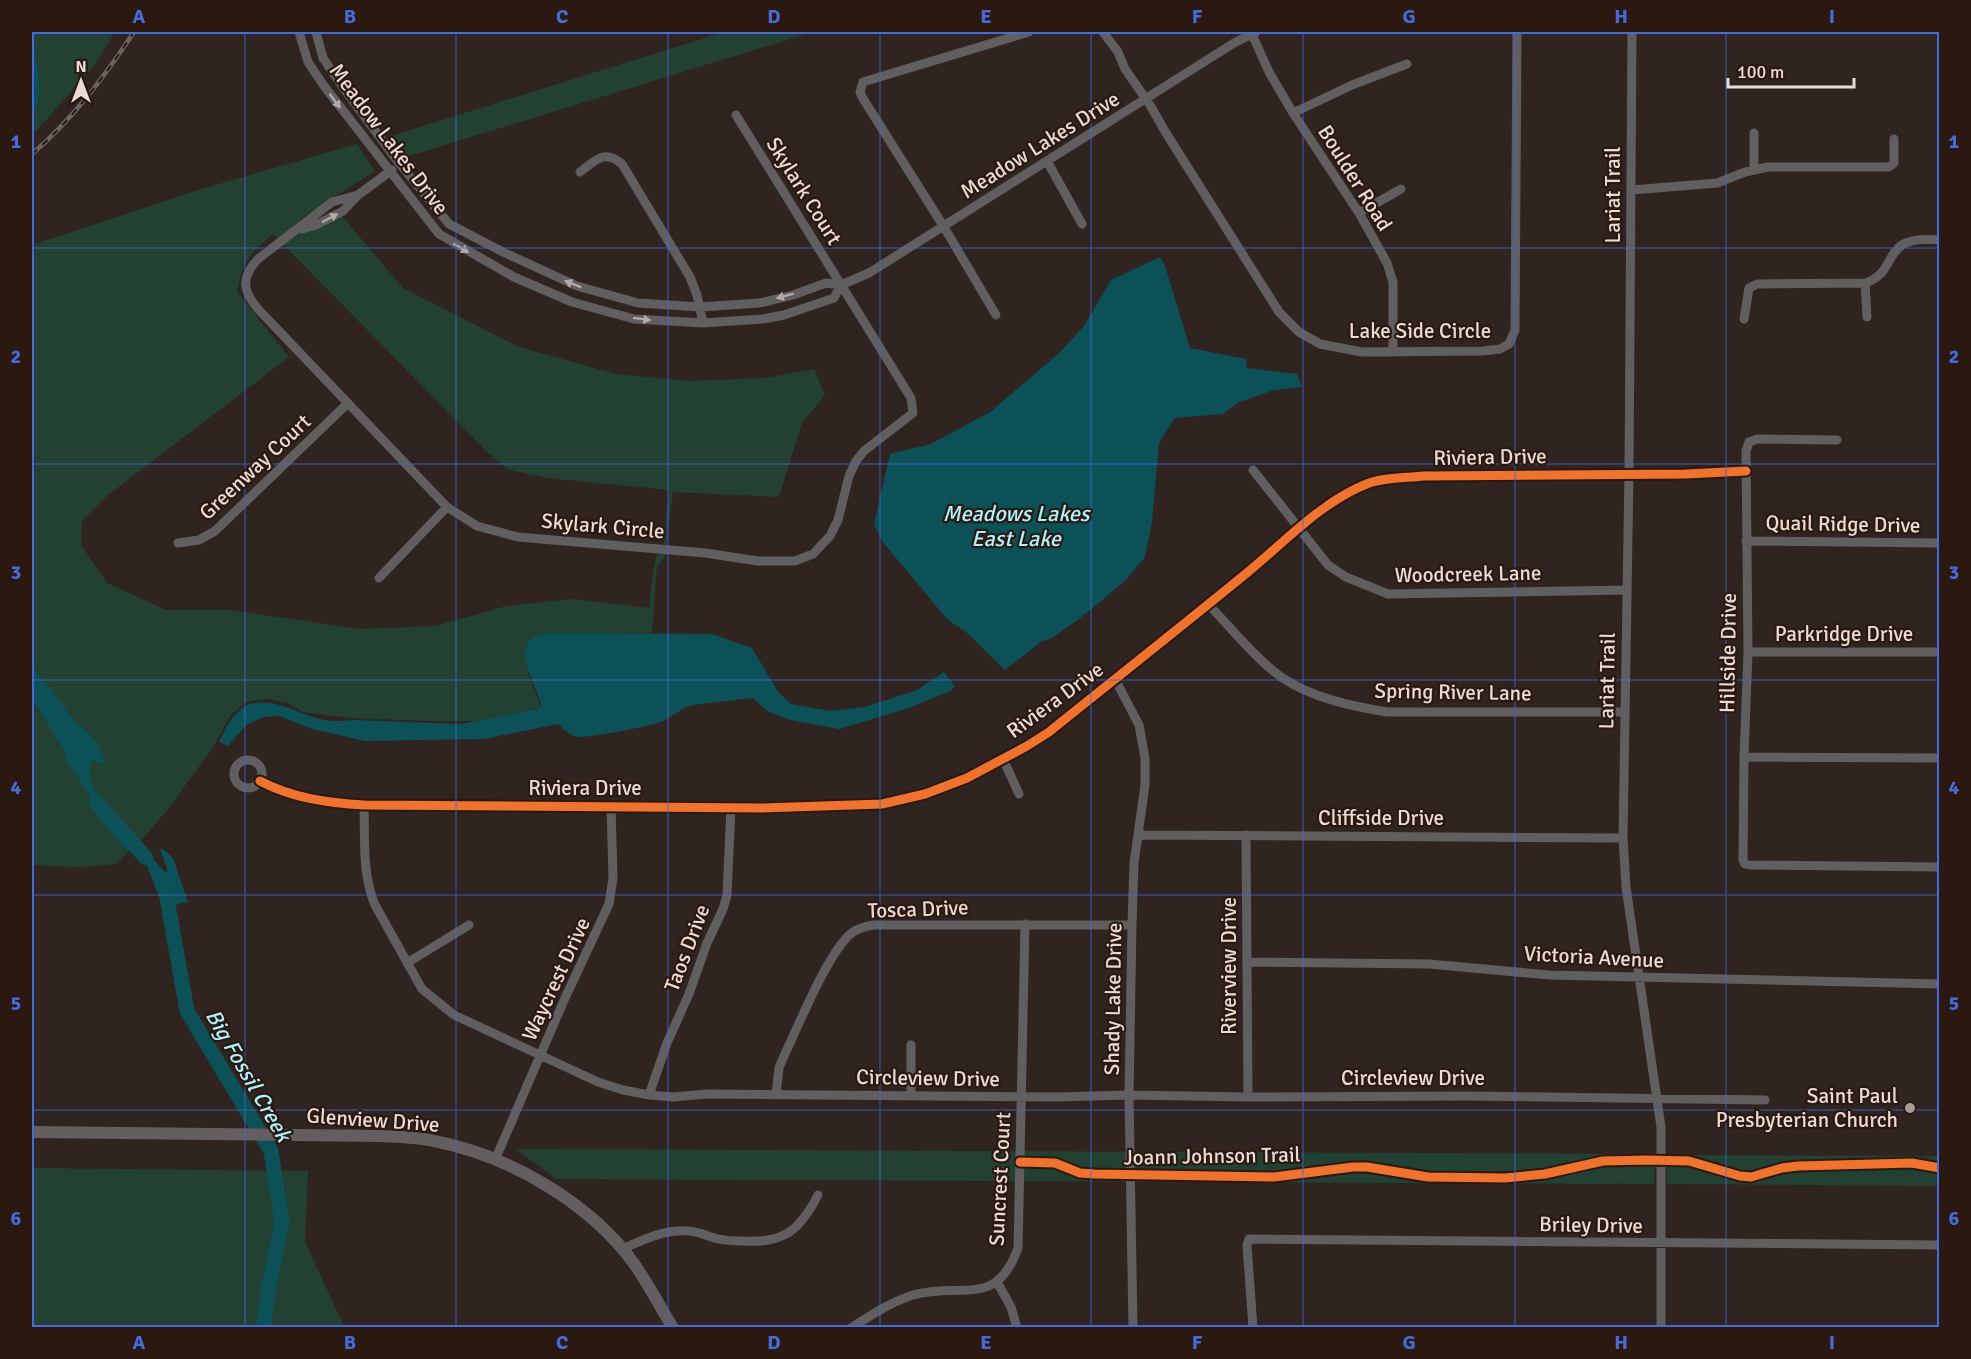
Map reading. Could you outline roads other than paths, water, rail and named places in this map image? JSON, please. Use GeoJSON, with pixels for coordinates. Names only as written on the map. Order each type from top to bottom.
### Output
{"type":"FeatureCollection","features":[{"type":"Feature","properties":{"kind":"main road","name":"Glenview Drive"},"geometry":{"type":"LineString","coordinates":[[32,1132],[379,1136],[431,1140],[455,1146],[526,1173],[561,1195],[593,1220],[635,1265],[673,1328]]}},
{"type":"Feature","properties":{"kind":"street","name":"Meadow Lakes Drive"},"geometry":{"type":"LineString","coordinates":[[299,32],[308,62],[318,77],[439,234],[514,277],[572,302],[634,319],[703,323],[763,319],[784,315],[834,298],[841,285]]}},
{"type":"Feature","properties":{"kind":"street","name":"Meadow Lakes Drive"},"geometry":{"type":"LineString","coordinates":[[316,32],[323,58],[399,163],[449,224],[577,286],[638,303],[700,307],[760,303],[826,283],[841,285],[869,273],[1253,32]]}},
{"type":"Feature","properties":{"kind":"street"},"geometry":{"type":"LineString","coordinates":[[996,315],[862,97],[861,85],[863,82],[1029,32]]}},
{"type":"Feature","properties":{"kind":"street","name":"Lake Side Circle"},"geometry":{"type":"LineString","coordinates":[[1102,32],[1118,52],[1125,69],[1279,312],[1299,332],[1320,344],[1362,352],[1482,351],[1505,347],[1513,338],[1515,330],[1517,32]]}},
{"type":"Feature","properties":{"kind":"street","name":"Boulder Road"},"geometry":{"type":"LineString","coordinates":[[1253,32],[1269,72],[1293,113],[1359,213],[1387,263],[1393,282],[1394,352]]}},
{"type":"Feature","properties":{"kind":"street","name":"Lariat Trail"},"geometry":{"type":"LineString","coordinates":[[1632,32],[1629,474],[1623,838],[1626,887],[1661,1127],[1661,1328]]}},
{"type":"Feature","properties":{"kind":"street"},"geometry":{"type":"LineString","coordinates":[[1293,113],[1352,85],[1407,64]]}},
{"type":"Feature","properties":{"kind":"street","name":"Skylark Court"},"geometry":{"type":"LineString","coordinates":[[736,116],[841,285]]}},
{"type":"Feature","properties":{"kind":"street"},"geometry":{"type":"LineString","coordinates":[[1754,133],[1754,170]]}},
{"type":"Feature","properties":{"kind":"street"},"geometry":{"type":"LineString","coordinates":[[1632,190],[1718,183],[1768,167],[1889,167],[1894,163],[1894,139]]}},
{"type":"Feature","properties":{"kind":"street"},"geometry":{"type":"LineString","coordinates":[[580,172],[598,158],[608,156],[614,157],[622,164],[690,277],[703,323]]}},
{"type":"Feature","properties":{"kind":"street"},"geometry":{"type":"LineString","coordinates":[[1047,161],[1082,224]]}},
{"type":"Feature","properties":{"kind":"street","name":"Skylark Circle"},"geometry":{"type":"LineString","coordinates":[[399,163],[358,195],[344,211],[316,225],[297,230],[258,259],[249,268],[245,285],[258,309],[447,507],[477,526],[518,537],[705,553],[758,561],[795,561],[813,554],[826,543],[838,520],[849,476],[856,461],[876,440],[913,413],[911,398],[841,285]]}},
{"type":"Feature","properties":{"kind":"street"},"geometry":{"type":"LineString","coordinates":[[1359,213],[1401,189]]}},
{"type":"Feature","properties":{"kind":"street"},"geometry":{"type":"LineString","coordinates":[[1744,319],[1749,288],[1757,284],[1865,283],[1879,276],[1894,251],[1902,243],[1917,239],[1940,240]]}},
{"type":"Feature","properties":{"kind":"street"},"geometry":{"type":"LineString","coordinates":[[1865,283],[1867,317]]}},
{"type":"Feature","properties":{"kind":"street","name":"Greenway Court"},"geometry":{"type":"LineString","coordinates":[[178,543],[198,540],[215,531],[348,403]]}},
{"type":"Feature","properties":{"kind":"street","name":"Hillside Drive"},"geometry":{"type":"LineString","coordinates":[[1837,440],[1757,439],[1749,442],[1746,451],[1748,652],[1743,860],[1744,864],[1940,867]]}},
{"type":"Feature","properties":{"kind":"street","name":"Woodcreek Lane"},"geometry":{"type":"LineString","coordinates":[[1253,470],[1328,565],[1346,577],[1388,594],[1627,590]]}},
{"type":"Feature","properties":{"kind":"street","name":"Riviera Drive"},"geometry":{"type":"LineString","coordinates":[[260,781],[275,789],[308,798],[364,805],[731,807],[882,804],[925,794],[967,778],[1049,732],[1299,528],[1347,495],[1369,483],[1424,476],[1746,471]]}},
{"type":"Feature","properties":{"kind":"street"},"geometry":{"type":"LineString","coordinates":[[379,578],[447,507]]}},
{"type":"Feature","properties":{"kind":"street","name":"Quail Ridge Drive"},"geometry":{"type":"LineString","coordinates":[[1746,541],[1940,543]]}},
{"type":"Feature","properties":{"kind":"street","name":"Spring River Lane"},"geometry":{"type":"LineString","coordinates":[[1208,604],[1260,658],[1282,677],[1311,692],[1350,705],[1387,712],[1625,712]]}},
{"type":"Feature","properties":{"kind":"street","name":"Parkridge Drive"},"geometry":{"type":"LineString","coordinates":[[1748,652],[1940,652]]}},
{"type":"Feature","properties":{"kind":"street","name":"Shady Lake Drive"},"geometry":{"type":"LineString","coordinates":[[1115,679],[1132,710],[1142,737],[1145,758],[1145,785],[1134,863],[1132,925],[1129,1095],[1133,1328]]}},
{"type":"Feature","properties":{"kind":"street"},"geometry":{"type":"LineString","coordinates":[[1744,757],[1940,758]]}},
{"type":"Feature","properties":{"kind":"street"},"geometry":{"type":"LineString","coordinates":[[1003,759],[1019,794]]}},
{"type":"Feature","properties":{"kind":"street","name":"Circleview Drive"},"geometry":{"type":"LineString","coordinates":[[364,805],[366,871],[370,893],[422,989],[454,1015],[598,1082],[623,1090],[674,1097],[707,1094],[776,1094],[1021,1097],[1464,1096],[1765,1100]]}},
{"type":"Feature","properties":{"kind":"street","name":"Waycrest Drive"},"geometry":{"type":"LineString","coordinates":[[495,1160],[609,904],[613,878],[611,806]]}},
{"type":"Feature","properties":{"kind":"street","name":"Taos Drive"},"geometry":{"type":"LineString","coordinates":[[650,1095],[667,1043],[723,909],[726,895],[731,807]]}},
{"type":"Feature","properties":{"kind":"street","name":"Cliffside Drive"},"geometry":{"type":"LineString","coordinates":[[1138,835],[1623,838]]}},
{"type":"Feature","properties":{"kind":"street","name":"Riverview Drive"},"geometry":{"type":"LineString","coordinates":[[1246,835],[1248,1097]]}},
{"type":"Feature","properties":{"kind":"street","name":"Suncrest Court"},"geometry":{"type":"LineString","coordinates":[[997,1282],[1008,1269],[1018,1248],[1025,924]]}},
{"type":"Feature","properties":{"kind":"street"},"geometry":{"type":"LineString","coordinates":[[407,963],[469,925]]}},
{"type":"Feature","properties":{"kind":"street","name":"Tosca Drive"},"geometry":{"type":"LineString","coordinates":[[776,1094],[779,1068],[828,964],[843,940],[855,930],[874,925],[1132,925]]}},
{"type":"Feature","properties":{"kind":"street","name":"Victoria Avenue"},"geometry":{"type":"LineString","coordinates":[[1247,962],[1429,964],[1549,975],[1639,979],[1940,984]]}},
{"type":"Feature","properties":{"kind":"street"},"geometry":{"type":"LineString","coordinates":[[911,1045],[911,1095]]}},
{"type":"Feature","properties":{"kind":"street"},"geometry":{"type":"LineString","coordinates":[[622,1249],[655,1235],[676,1231],[690,1231],[722,1240],[750,1242],[776,1239],[791,1232],[802,1222],[818,1195]]}},
{"type":"Feature","properties":{"kind":"street","name":"Briley Drive"},"geometry":{"type":"LineString","coordinates":[[1253,1328],[1247,1245],[1249,1239],[1940,1245]]}},
{"type":"Feature","properties":{"kind":"street"},"geometry":{"type":"LineString","coordinates":[[851,1328],[883,1308],[914,1295],[963,1292],[987,1288],[997,1282],[1011,1307],[1017,1328]]}},
{"type":"Feature","properties":{"kind":"water"},"geometry":{"type":"Polygon","coordinates":[[[32,40],[39,89],[36,108],[32,116],[32,40]]]}},
{"type":"Feature","properties":{"kind":"water","name":"Meadows Lakes East Lake"},"geometry":{"type":"Polygon","coordinates":[[[1160,257],[1165,266],[1190,348],[1246,359],[1247,368],[1297,374],[1302,387],[1274,390],[1239,402],[1223,414],[1175,418],[1159,443],[1152,522],[1145,557],[1125,581],[1079,619],[1052,638],[1042,641],[1005,670],[967,633],[947,619],[882,541],[874,524],[890,454],[931,444],[990,412],[1059,353],[1084,326],[1111,280],[1160,257]]]}},
{"type":"Feature","properties":{"kind":"water"},"geometry":{"type":"Polygon","coordinates":[[[548,633],[712,634],[752,648],[779,693],[791,704],[830,711],[865,707],[917,690],[944,672],[955,686],[950,691],[909,708],[839,729],[790,720],[767,711],[753,698],[692,705],[657,723],[584,737],[572,735],[558,724],[484,739],[365,741],[312,729],[279,716],[264,717],[246,725],[228,746],[219,742],[233,717],[253,703],[275,704],[328,721],[461,724],[538,709],[542,707],[526,664],[525,653],[527,644],[535,637],[548,633]]]}},
{"type":"Feature","properties":{"kind":"water"},"geometry":{"type":"Polygon","coordinates":[[[32,664],[42,681],[53,690],[77,724],[94,738],[105,759],[104,764],[91,761],[89,776],[101,805],[116,828],[166,873],[167,868],[160,850],[163,849],[173,858],[188,902],[163,907],[147,866],[123,846],[96,814],[89,794],[65,758],[65,752],[32,698],[32,664]]]}},
{"type":"Feature","properties":{"kind":"waterway","name":"Big Fossil Creek"},"geometry":{"type":"LineString","coordinates":[[96,802],[146,858]]}},
{"type":"Feature","properties":{"kind":"waterway","name":"Big Fossil Creek"},"geometry":{"type":"LineString","coordinates":[[165,887],[187,1011],[271,1151],[282,1223],[263,1328]]}},
{"type":"Feature","properties":{"kind":"railway"},"geometry":{"type":"LineString","coordinates":[[32,154],[87,97],[134,32]]}},
{"type":"Feature","properties":{"kind":"place","name":"Saint Paul Presbyterian Church"},"geometry":{"type":"Point","coordinates":[1910,1108]}}]}
